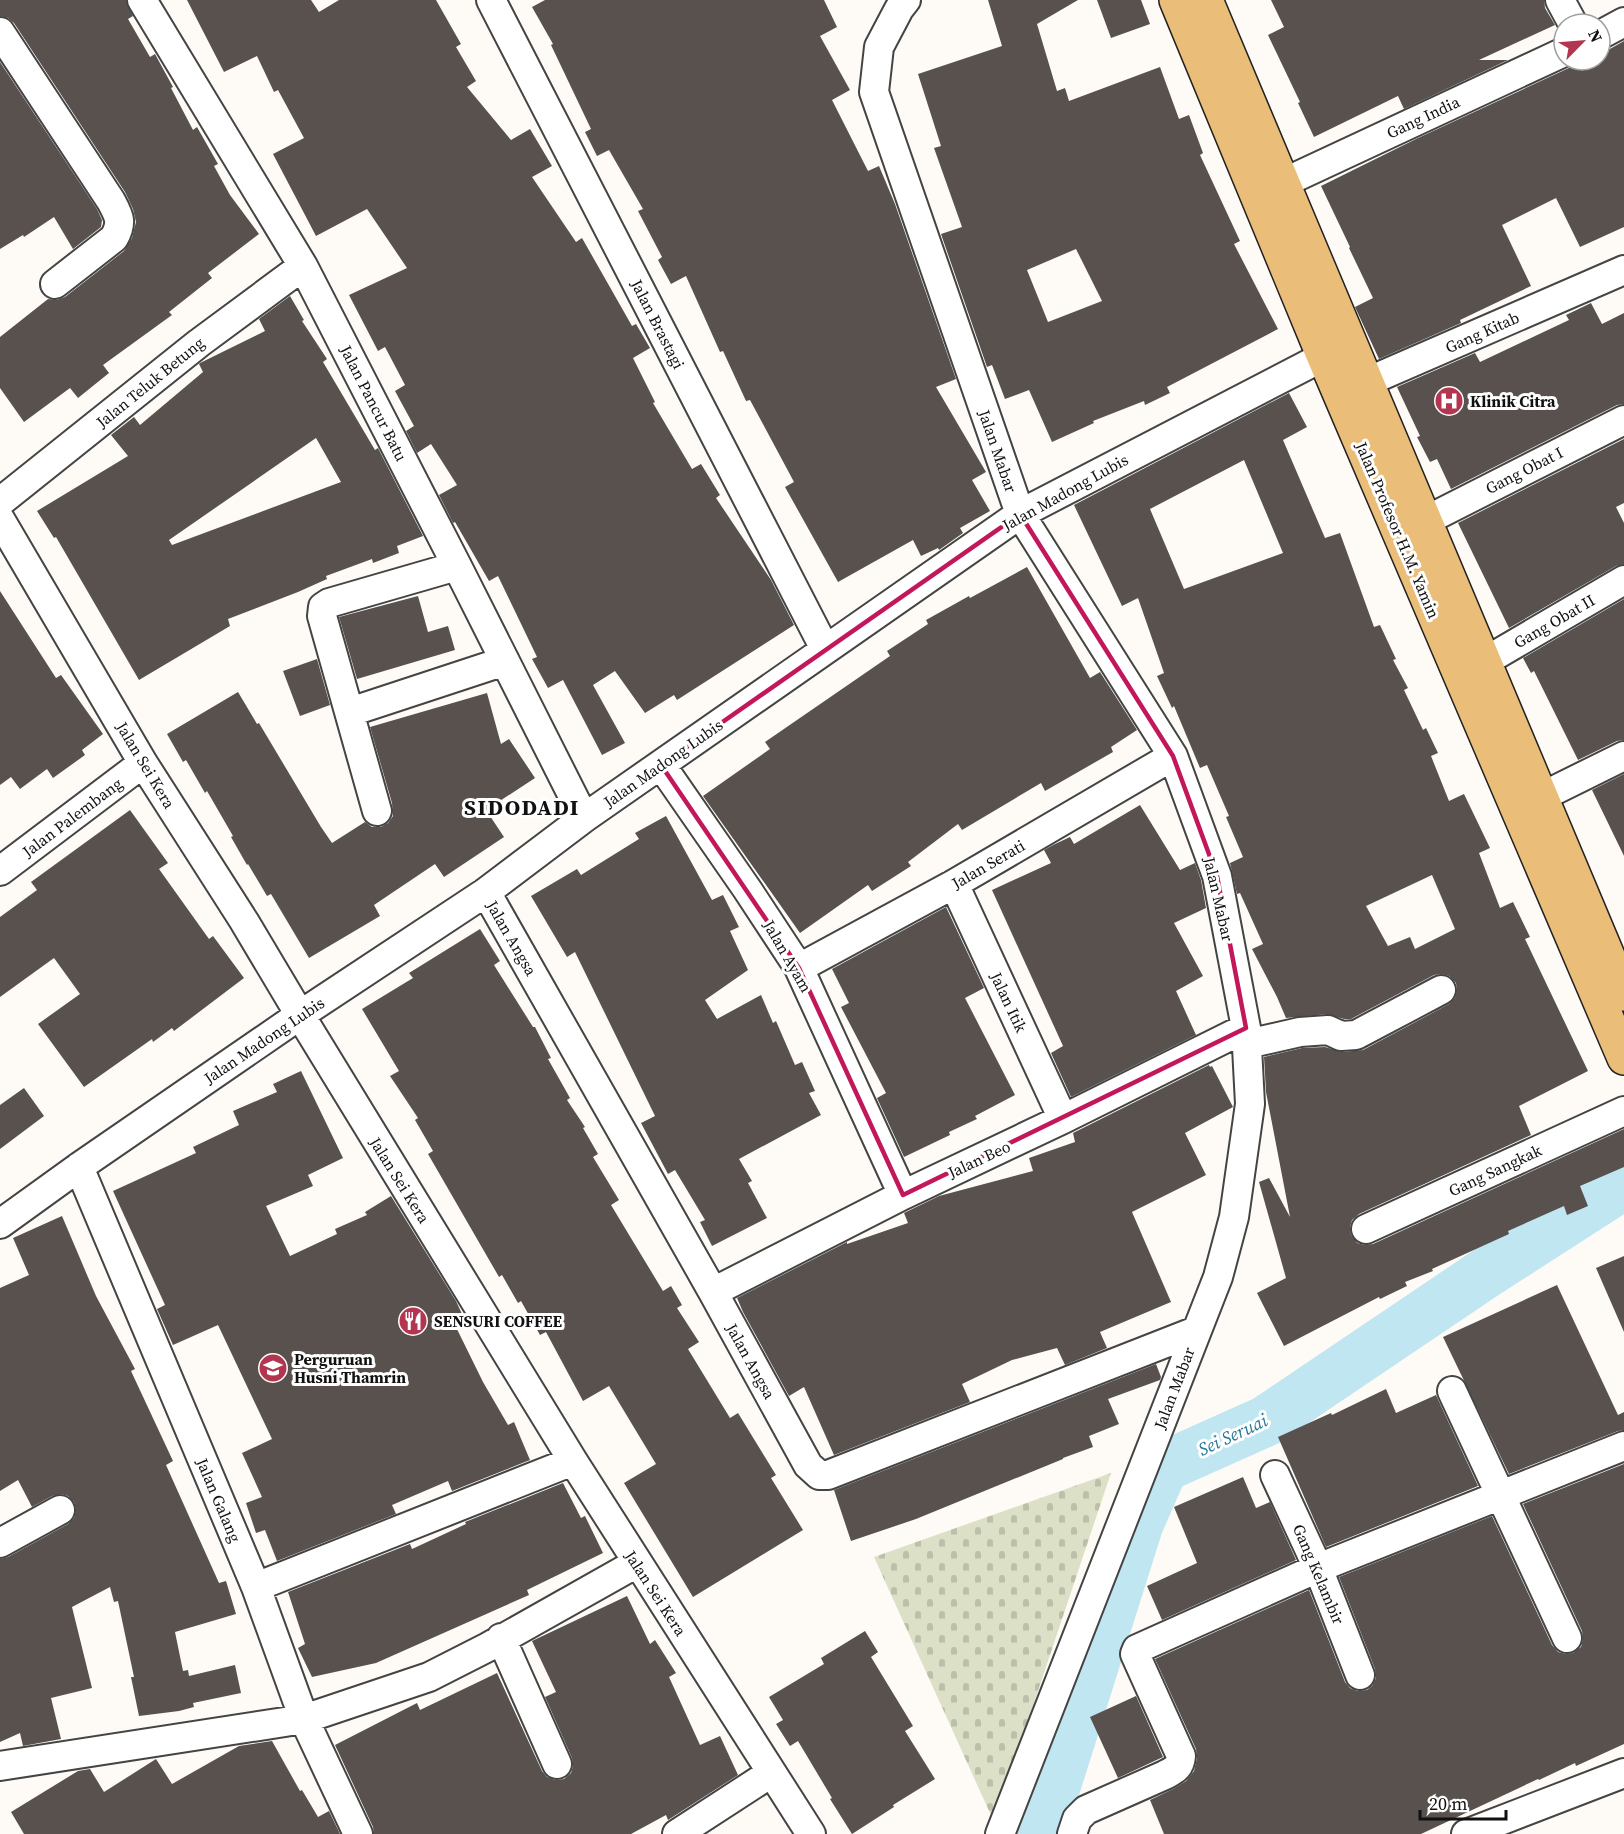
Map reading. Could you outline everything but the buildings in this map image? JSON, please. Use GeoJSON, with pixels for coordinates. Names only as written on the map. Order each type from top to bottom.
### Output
{"type":"FeatureCollection","features":[{"type":"Feature","properties":{"kind":"main road","name":"Jalan Profesor H.M. Yamin"},"geometry":{"type":"LineString","coordinates":[[1176,0],[1354,388],[1624,1058]]}},
{"type":"Feature","properties":{"kind":"main road","name":"Jalan Profesor H.M. Yamin"},"geometry":{"type":"LineString","coordinates":[[1206,0],[1282,183],[1336,349]]}},
{"type":"Feature","properties":{"kind":"main road","name":"Jalan Profesor H.M. Yamin"},"geometry":{"type":"LineString","coordinates":[[1354,388],[1425,521],[1624,994]]}},
{"type":"Feature","properties":{"kind":"street","name":"Jalan Pancur Batu"},"geometry":{"type":"LineString","coordinates":[[142,0],[303,266],[458,566],[584,818]]}},
{"type":"Feature","properties":{"kind":"street","name":"Jalan Brastagi"},"geometry":{"type":"LineString","coordinates":[[491,0],[825,649]]}},
{"type":"Feature","properties":{"kind":"street","name":"Jalan Mabar"},"geometry":{"type":"LineString","coordinates":[[906,0],[879,48],[874,92],[1020,514],[1173,756],[1217,876],[1246,1036],[1250,1104],[1234,1217],[1218,1277],[1000,1834]]}},
{"type":"Feature","properties":{"kind":"street"},"geometry":{"type":"LineString","coordinates":[[0,32],[111,201],[119,217],[120,227],[114,238],[55,284]]}},
{"type":"Feature","properties":{"kind":"street","name":"Gang India"},"geometry":{"type":"LineString","coordinates":[[1282,183],[1552,58]]}},
{"type":"Feature","properties":{"kind":"street","name":"Jalan Teluk Betung"},"geometry":{"type":"LineString","coordinates":[[0,502],[199,343],[303,266]]}},
{"type":"Feature","properties":{"kind":"street","name":"Gang Kitab"},"geometry":{"type":"LineString","coordinates":[[1354,388],[1624,270]]}},
{"type":"Feature","properties":{"kind":"street","name":"Jalan Madong Lubis"},"geometry":{"type":"LineString","coordinates":[[0,1224],[300,1015],[486,892],[584,818],[1020,514],[1336,349]]}},
{"type":"Feature","properties":{"kind":"street","name":"Gang Obat I"},"geometry":{"type":"LineString","coordinates":[[1425,521],[1624,420]]}},
{"type":"Feature","properties":{"kind":"street","name":"Jalan Sei Kera"},"geometry":{"type":"LineString","coordinates":[[0,519],[143,763],[244,921],[573,1461],[811,1834]]}},
{"type":"Feature","properties":{"kind":"street"},"geometry":{"type":"LineString","coordinates":[[378,811],[322,616],[323,607],[329,603],[458,566]]}},
{"type":"Feature","properties":{"kind":"street","name":"Gang Obat II"},"geometry":{"type":"LineString","coordinates":[[1484,662],[1624,580]]}},
{"type":"Feature","properties":{"kind":"street"},"geometry":{"type":"LineString","coordinates":[[350,712],[505,662]]}},
{"type":"Feature","properties":{"kind":"street","name":"Jalan Serati"},"geometry":{"type":"LineString","coordinates":[[799,968],[954,884],[1173,756]]}},
{"type":"Feature","properties":{"kind":"street"},"geometry":{"type":"LineString","coordinates":[[1541,797],[1624,756]]}},
{"type":"Feature","properties":{"kind":"street","name":"Jalan Palembang"},"geometry":{"type":"LineString","coordinates":[[0,871],[143,763]]}},
{"type":"Feature","properties":{"kind":"street","name":"Jalan Ayam"},"geometry":{"type":"LineString","coordinates":[[661,765],[799,968],[903,1195]]}},
{"type":"Feature","properties":{"kind":"street","name":"Jalan Itik"},"geometry":{"type":"LineString","coordinates":[[954,884],[1063,1119]]}},
{"type":"Feature","properties":{"kind":"street","name":"Jalan Angsa"},"geometry":{"type":"LineString","coordinates":[[486,892],[713,1292],[808,1465],[819,1475],[828,1476],[1196,1332]]}},
{"type":"Feature","properties":{"kind":"street","name":"Jalan Beo"},"geometry":{"type":"LineString","coordinates":[[713,1292],[903,1195],[1246,1036],[1328,1030],[1341,1036],[1356,1035],[1441,990]]}},
{"type":"Feature","properties":{"kind":"street","name":"Gang Sangkak"},"geometry":{"type":"LineString","coordinates":[[1366,1229],[1624,1111]]}},
{"type":"Feature","properties":{"kind":"street","name":"Jalan Galang"},"geometry":{"type":"LineString","coordinates":[[79,1167],[256,1587],[304,1719],[358,1834]]}},
{"type":"Feature","properties":{"kind":"street"},"geometry":{"type":"LineString","coordinates":[[1452,1391],[1568,1638]]}},
{"type":"Feature","properties":{"kind":"street"},"geometry":{"type":"LineString","coordinates":[[1072,1834],[1077,1819],[1086,1810],[1164,1775],[1177,1768],[1180,1763],[1181,1756],[1135,1651],[1317,1568],[1624,1446]]}},
{"type":"Feature","properties":{"kind":"street"},"geometry":{"type":"LineString","coordinates":[[256,1587],[573,1461]]}},
{"type":"Feature","properties":{"kind":"street","name":"Gang Kelambir"},"geometry":{"type":"LineString","coordinates":[[1275,1474],[1317,1568],[1360,1675]]}},
{"type":"Feature","properties":{"kind":"street"},"geometry":{"type":"LineString","coordinates":[[0,1543],[60,1510]]}},
{"type":"Feature","properties":{"kind":"street"},"geometry":{"type":"LineString","coordinates":[[0,1766],[304,1719],[429,1677],[637,1563]]}},
{"type":"Feature","properties":{"kind":"street"},"geometry":{"type":"LineString","coordinates":[[501,1638],[556,1764]]}},
{"type":"Feature","properties":{"kind":"street"},"geometry":{"type":"LineString","coordinates":[[677,1834],[771,1773]]}},
{"type":"Feature","properties":{"kind":"street"},"geometry":{"type":"LineString","coordinates":[[1466,1834],[1624,1773]]}},
{"type":"Feature","properties":{"kind":"highlighted area"},"geometry":{"type":"Polygon","coordinates":[[[1020,514],[1173,756],[1217,876],[1246,1028],[903,1195],[799,968],[661,765],[1020,514]]]}},
{"type":"Feature","properties":{"kind":"green space"},"geometry":{"type":"Polygon","coordinates":[[[1111,1473],[994,1822],[874,1557],[1111,1473]]]}},
{"type":"Feature","properties":{"kind":"waterway","name":"Sei Seruai"},"geometry":{"type":"LineString","coordinates":[[1040,1834],[1138,1524],[1163,1467],[1266,1421],[1481,1276],[1624,1184]]}},
{"type":"Feature","properties":{"kind":"place","name":"Klinik Citra"},"geometry":{"type":"Point","coordinates":[1449,401]}},
{"type":"Feature","properties":{"kind":"place","name":"SENSURI COFFEE"},"geometry":{"type":"Point","coordinates":[413,1321]}},
{"type":"Feature","properties":{"kind":"place","name":"Perguruan Husni Thamrin"},"geometry":{"type":"Point","coordinates":[273,1368]}},
{"type":"Feature","properties":{"kind":"district","name":"SIDODADI"},"geometry":{"type":"Point","coordinates":[522,807]}}]}
